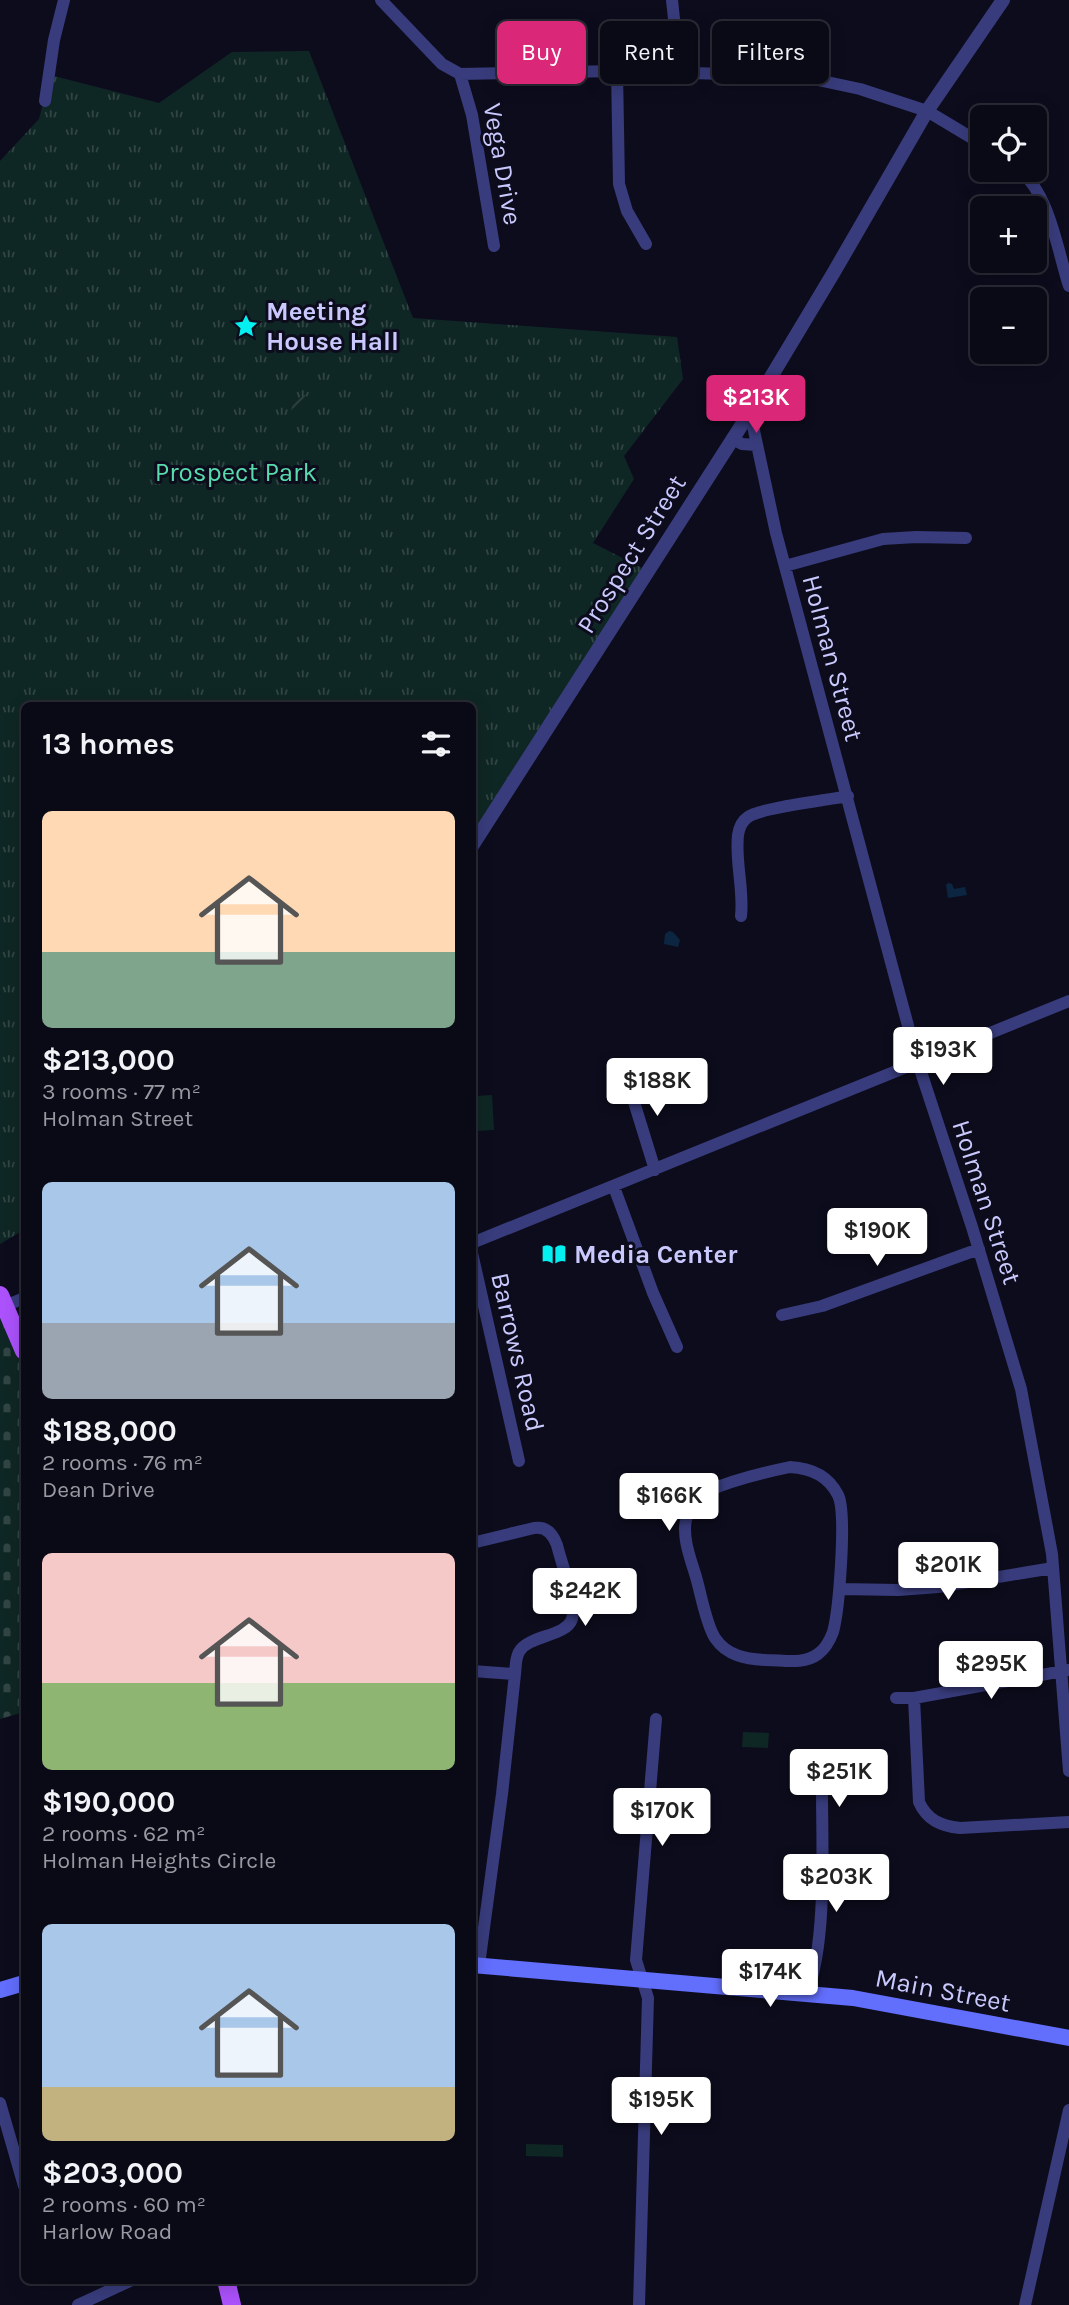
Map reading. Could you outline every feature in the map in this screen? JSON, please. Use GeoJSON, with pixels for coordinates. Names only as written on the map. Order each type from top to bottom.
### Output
{"type":"FeatureCollection","features":[{"type":"Feature","properties":{"kind":"main road"},"geometry":{"type":"LineString","coordinates":[[3,1300],[21,1344]]}},
{"type":"Feature","properties":{"kind":"main road","name":"Main Street"},"geometry":{"type":"LineString","coordinates":[[476,1965],[853,1998],[1069,2038]]}},
{"type":"Feature","properties":{"kind":"main road"},"geometry":{"type":"LineString","coordinates":[[0,1990],[21,1984]]}},
{"type":"Feature","properties":{"kind":"main road"},"geometry":{"type":"LineString","coordinates":[[227,2284],[232,2305]]}},
{"type":"Feature","properties":{"kind":"street"},"geometry":{"type":"LineString","coordinates":[[45,101],[54,40],[64,0]]}},
{"type":"Feature","properties":{"kind":"street","name":"Vega Drive"},"geometry":{"type":"LineString","coordinates":[[381,0],[442,64],[460,74],[472,115],[494,246]]}},
{"type":"Feature","properties":{"kind":"street"},"geometry":{"type":"LineString","coordinates":[[672,0],[674,21]]}},
{"type":"Feature","properties":{"kind":"street","name":"Prospect Street"},"geometry":{"type":"LineString","coordinates":[[476,840],[750,412],[841,262],[927,111],[1003,0]]}},
{"type":"Feature","properties":{"kind":"street"},"geometry":{"type":"LineString","coordinates":[[460,74],[600,71]]}},
{"type":"Feature","properties":{"kind":"street"},"geometry":{"type":"LineString","coordinates":[[698,74],[799,76],[860,89],[927,111],[970,137]]}},
{"type":"Feature","properties":{"kind":"street"},"geometry":{"type":"LineString","coordinates":[[617,84],[619,184],[626,211],[646,244]]}},
{"type":"Feature","properties":{"kind":"street"},"geometry":{"type":"LineString","coordinates":[[1033,182],[1042,199],[1069,286]]}},
{"type":"Feature","properties":{"kind":"street","name":"Holman Street"},"geometry":{"type":"LineString","coordinates":[[750,412],[785,566],[918,1063],[979,1249],[1021,1389],[1044,1504],[1053,1568],[1065,1671],[1069,1771]]}},
{"type":"Feature","properties":{"kind":"street"},"geometry":{"type":"LineString","coordinates":[[733,439],[742,444],[756,445]]}},
{"type":"Feature","properties":{"kind":"street"},"geometry":{"type":"LineString","coordinates":[[785,566],[883,539],[966,538]]}},
{"type":"Feature","properties":{"kind":"street"},"geometry":{"type":"LineString","coordinates":[[741,916],[743,899],[738,835],[741,824],[749,816],[762,811],[848,796]]}},
{"type":"Feature","properties":{"kind":"street"},"geometry":{"type":"LineString","coordinates":[[476,1241],[1069,1001]]}},
{"type":"Feature","properties":{"kind":"street"},"geometry":{"type":"LineString","coordinates":[[626,1076],[655,1170]]}},
{"type":"Feature","properties":{"kind":"street"},"geometry":{"type":"LineString","coordinates":[[614,1187],[653,1293],[677,1347]]}},
{"type":"Feature","properties":{"kind":"street"},"geometry":{"type":"LineString","coordinates":[[782,1315],[822,1306],[979,1249]]}},
{"type":"Feature","properties":{"kind":"street","name":"Barrows Road"},"geometry":{"type":"LineString","coordinates":[[476,1271],[519,1461]]}},
{"type":"Feature","properties":{"kind":"street"},"geometry":{"type":"LineString","coordinates":[[3,1300],[21,1298]]}},
{"type":"Feature","properties":{"kind":"street"},"geometry":{"type":"LineString","coordinates":[[800,1468],[817,1473],[834,1487],[842,1507],[840,1589],[832,1635],[817,1655],[803,1661],[751,1659],[734,1655],[723,1648],[713,1636],[688,1549],[685,1525],[689,1509],[706,1492],[776,1470],[800,1468]]}},
{"type":"Feature","properties":{"kind":"street"},"geometry":{"type":"LineString","coordinates":[[476,1542],[540,1527],[548,1531],[555,1540],[571,1598],[572,1618],[568,1625],[558,1631],[526,1644],[517,1656],[502,1798],[476,1965]]}},
{"type":"Feature","properties":{"kind":"street"},"geometry":{"type":"LineString","coordinates":[[840,1589],[898,1590],[938,1587],[1053,1568]]}},
{"type":"Feature","properties":{"kind":"street"},"geometry":{"type":"LineString","coordinates":[[476,1671],[515,1674]]}},
{"type":"Feature","properties":{"kind":"street"},"geometry":{"type":"LineString","coordinates":[[896,1698],[914,1698],[1065,1671]]}},
{"type":"Feature","properties":{"kind":"street"},"geometry":{"type":"LineString","coordinates":[[914,1698],[919,1802],[927,1816],[948,1827],[960,1828],[1069,1822]]}},
{"type":"Feature","properties":{"kind":"street"},"geometry":{"type":"LineString","coordinates":[[639,2305],[648,1998],[636,1960],[656,1719]]}},
{"type":"Feature","properties":{"kind":"street"},"geometry":{"type":"LineString","coordinates":[[807,1993],[814,1975],[819,1925],[822,1791]]}},
{"type":"Feature","properties":{"kind":"street"},"geometry":{"type":"LineString","coordinates":[[0,2103],[21,2176]]}},
{"type":"Feature","properties":{"kind":"street"},"geometry":{"type":"LineString","coordinates":[[1025,2305],[1069,2110]]}},
{"type":"Feature","properties":{"kind":"street"},"geometry":{"type":"LineString","coordinates":[[78,2305],[123,2284]]}},
{"type":"Feature","properties":{"kind":"green space","name":"Prospect Park"},"geometry":{"type":"Polygon","coordinates":[[[309,51],[413,318],[677,337],[683,379],[624,456],[634,479],[593,543],[650,572],[476,841],[476,702],[21,702],[21,1232],[0,1244],[0,161],[39,119],[50,75],[159,103],[232,52],[309,51]]]}},
{"type":"Feature","properties":{"kind":"green space"},"geometry":{"type":"Polygon","coordinates":[[[305,395],[308,400],[305,407],[296,413],[291,412],[293,402],[305,395]]]}},
{"type":"Feature","properties":{"kind":"green space"},"geometry":{"type":"Polygon","coordinates":[[[492,1095],[494,1130],[477,1131],[476,1096],[492,1095]]]}},
{"type":"Feature","properties":{"kind":"green space"},"geometry":{"type":"Polygon","coordinates":[[[0,1295],[21,1344],[21,1713],[0,1719],[0,1295]]]}},
{"type":"Feature","properties":{"kind":"green space"},"geometry":{"type":"Polygon","coordinates":[[[743,1732],[769,1733],[768,1748],[742,1747],[743,1732]]]}},
{"type":"Feature","properties":{"kind":"green space"},"geometry":{"type":"Polygon","coordinates":[[[526,2144],[563,2145],[563,2157],[526,2156],[526,2144]]]}},
{"type":"Feature","properties":{"kind":"water"},"geometry":{"type":"Polygon","coordinates":[[[948,883],[952,884],[954,889],[965,887],[967,895],[948,898],[948,883]]]}},
{"type":"Feature","properties":{"kind":"water"},"geometry":{"type":"Polygon","coordinates":[[[669,931],[680,940],[678,947],[664,944],[665,934],[669,931]]]}},
{"type":"Feature","properties":{"kind":"place","name":"Meeting House Hall"},"geometry":{"type":"Point","coordinates":[246,326]}},
{"type":"Feature","properties":{"kind":"place","name":"Media Center"},"geometry":{"type":"Point","coordinates":[554,1254]}}]}
